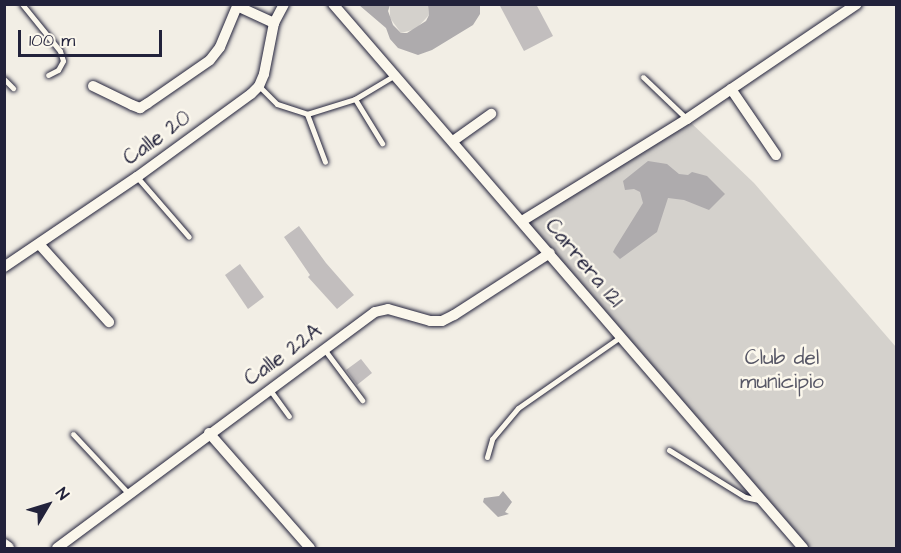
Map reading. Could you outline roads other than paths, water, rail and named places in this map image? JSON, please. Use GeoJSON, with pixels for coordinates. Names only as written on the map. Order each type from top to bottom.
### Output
{"type":"FeatureCollection","features":[{"type":"Feature","properties":{"kind":"street"},"geometry":{"type":"LineString","coordinates":[[259,86],[274,23],[284,4]]}},
{"type":"Feature","properties":{"kind":"street","name":"Carrera 121"},"geometry":{"type":"LineString","coordinates":[[333,4],[803,549]]}},
{"type":"Feature","properties":{"kind":"street"},"geometry":{"type":"LineString","coordinates":[[522,221],[687,118],[857,4]]}},
{"type":"Feature","properties":{"kind":"street"},"geometry":{"type":"LineString","coordinates":[[93,86],[140,108],[210,60],[220,47],[237,5],[274,23]]}},
{"type":"Feature","properties":{"kind":"street","name":"Calle 20"},"geometry":{"type":"LineString","coordinates":[[4,267],[137,177],[259,86]]}},
{"type":"Feature","properties":{"kind":"street"},"geometry":{"type":"LineString","coordinates":[[731,89],[777,155]]}},
{"type":"Feature","properties":{"kind":"street"},"geometry":{"type":"LineString","coordinates":[[453,141],[491,114]]}},
{"type":"Feature","properties":{"kind":"street"},"geometry":{"type":"LineString","coordinates":[[39,244],[109,322]]}},
{"type":"Feature","properties":{"kind":"street","name":"Calle 22A"},"geometry":{"type":"LineString","coordinates":[[57,549],[209,433],[375,312],[388,309],[430,321],[448,318],[550,253]]}},
{"type":"Feature","properties":{"kind":"street"},"geometry":{"type":"LineString","coordinates":[[209,433],[310,549]]}},
{"type":"Feature","properties":{"kind":"street"},"geometry":{"type":"LineString","coordinates":[[4,545],[8,549]]}},
{"type":"Feature","properties":{"kind":"lane"},"geometry":{"type":"LineString","coordinates":[[21,4],[60,51],[63,61],[58,70],[48,75]]}},
{"type":"Feature","properties":{"kind":"lane"},"geometry":{"type":"LineString","coordinates":[[259,86],[277,104],[307,114],[355,99],[396,75]]}},
{"type":"Feature","properties":{"kind":"lane"},"geometry":{"type":"LineString","coordinates":[[643,77],[687,118]]}},
{"type":"Feature","properties":{"kind":"lane"},"geometry":{"type":"LineString","coordinates":[[4,79],[13,88]]}},
{"type":"Feature","properties":{"kind":"lane"},"geometry":{"type":"LineString","coordinates":[[355,99],[381,143]]}},
{"type":"Feature","properties":{"kind":"lane"},"geometry":{"type":"LineString","coordinates":[[307,114],[325,162]]}},
{"type":"Feature","properties":{"kind":"lane"},"geometry":{"type":"LineString","coordinates":[[137,177],[189,237]]}},
{"type":"Feature","properties":{"kind":"lane"},"geometry":{"type":"LineString","coordinates":[[487,457],[492,439],[518,408],[620,336]]}},
{"type":"Feature","properties":{"kind":"lane"},"geometry":{"type":"LineString","coordinates":[[324,349],[362,400]]}},
{"type":"Feature","properties":{"kind":"lane"},"geometry":{"type":"LineString","coordinates":[[269,389],[289,416]]}},
{"type":"Feature","properties":{"kind":"lane"},"geometry":{"type":"LineString","coordinates":[[73,434],[129,494]]}},
{"type":"Feature","properties":{"kind":"lane"},"geometry":{"type":"LineString","coordinates":[[669,450],[745,497],[762,501]]}},
{"type":"Feature","properties":{"kind":"park label","name":"Club del municipio"},"geometry":{"type":"Point","coordinates":[782,370]}}]}
